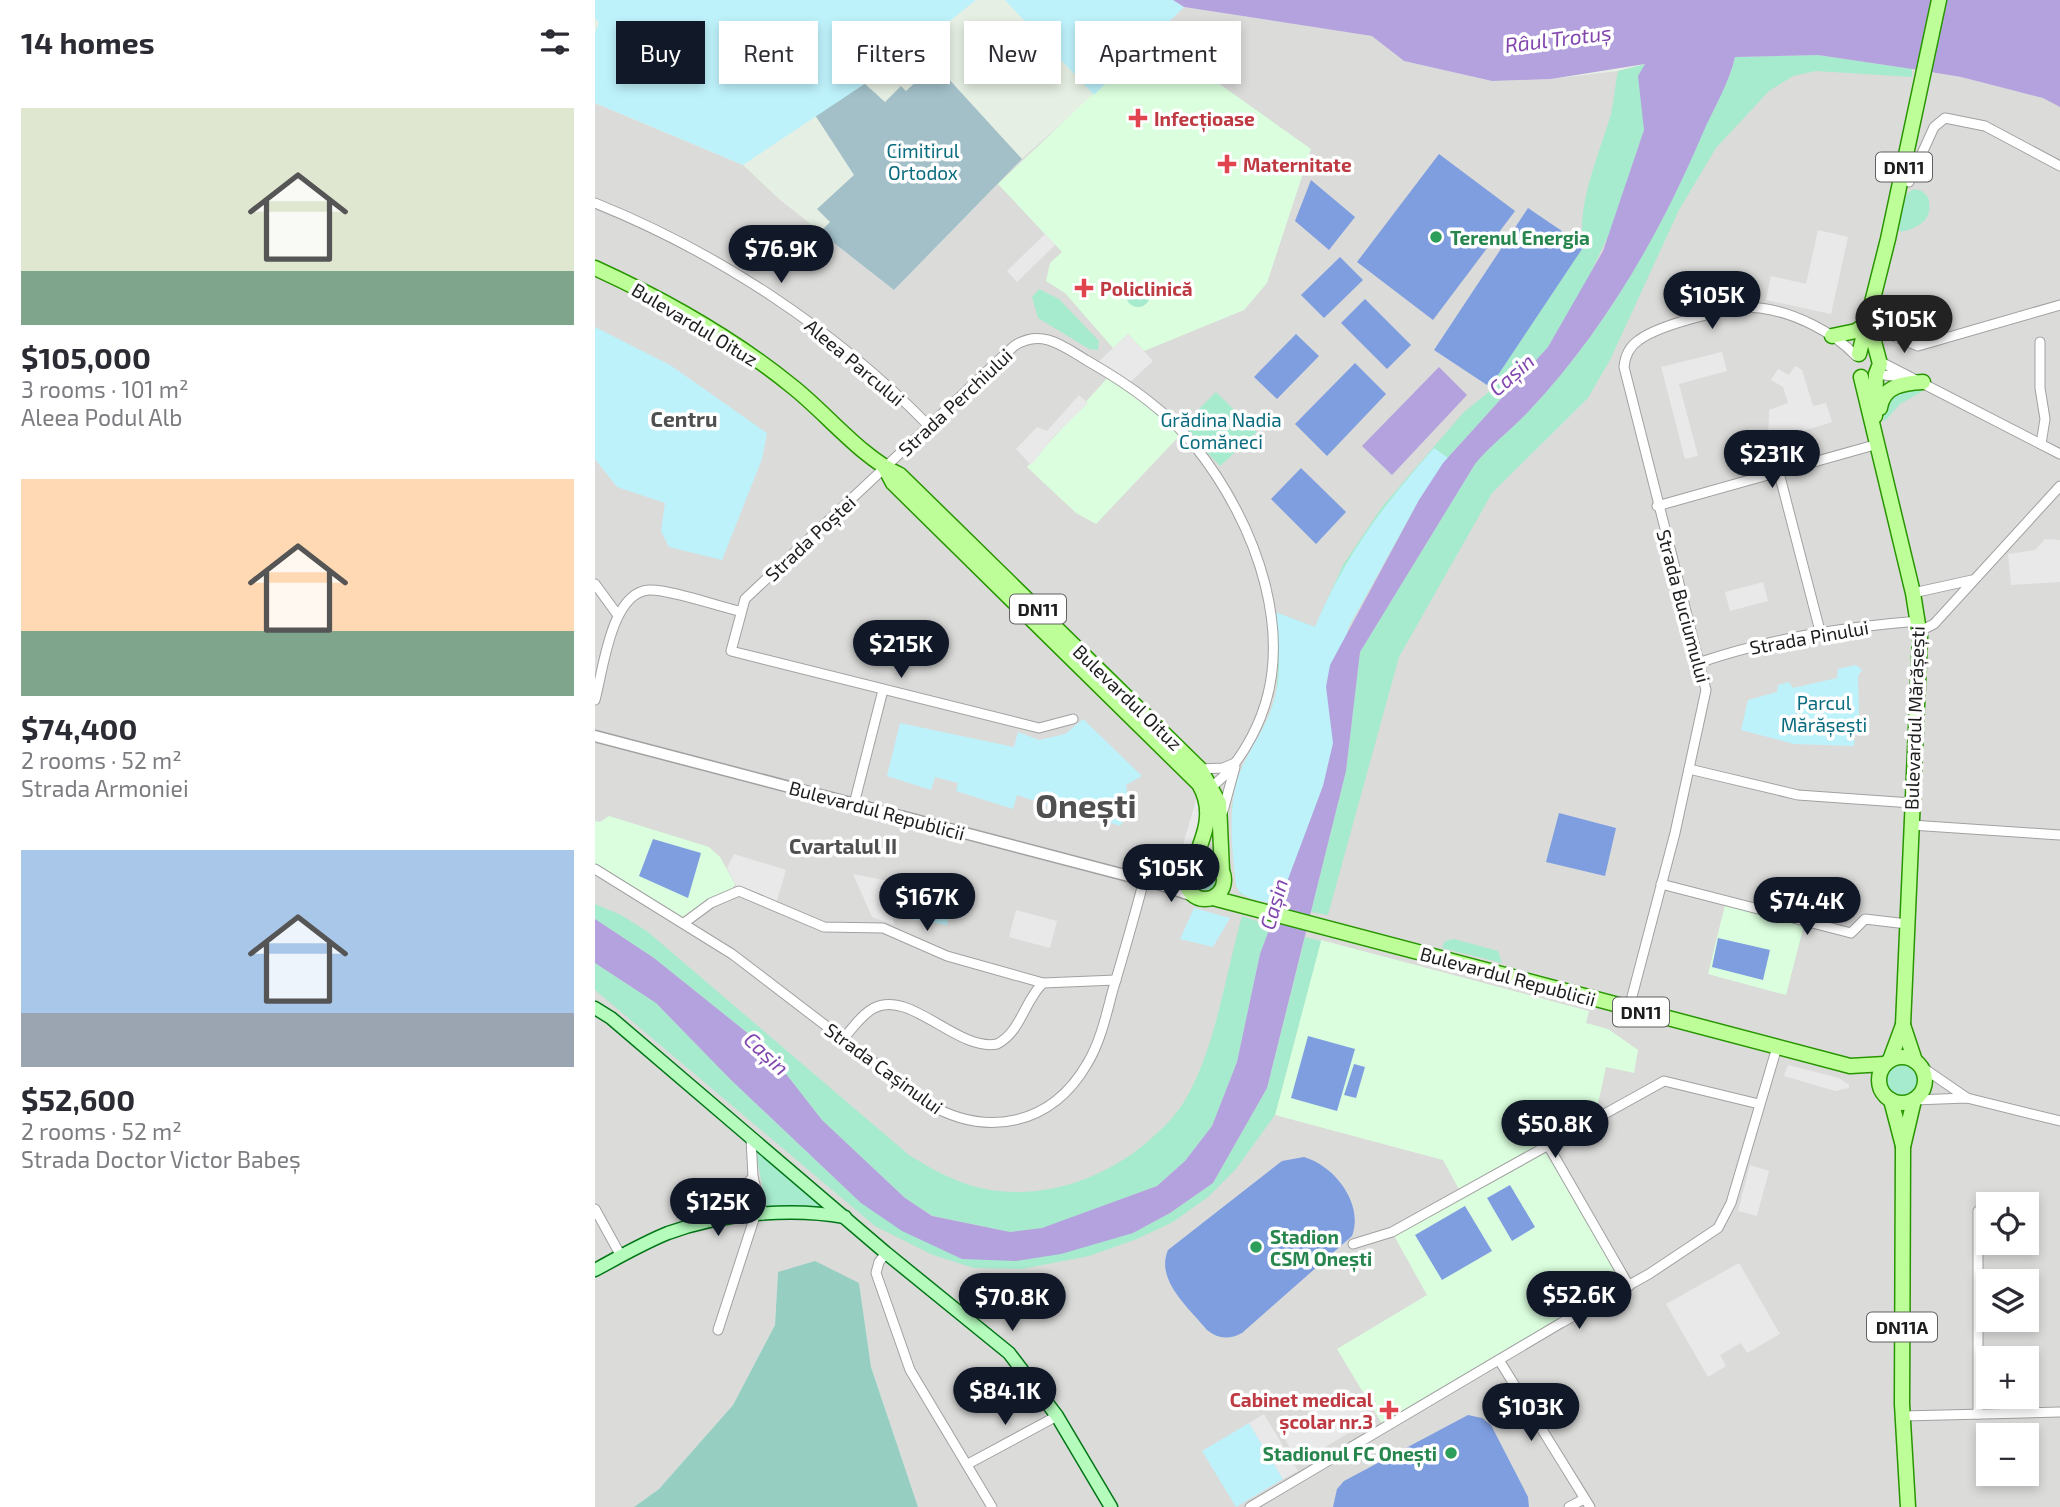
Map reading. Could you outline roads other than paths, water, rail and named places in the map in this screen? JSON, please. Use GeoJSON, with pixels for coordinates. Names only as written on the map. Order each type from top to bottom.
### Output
{"type":"FeatureCollection","features":[{"type":"Feature","properties":{"kind":"main road","name":"DN11"},"geometry":{"type":"LineString","coordinates":[[1861,377],[1853,368],[1870,328],[1939,0]]}},
{"type":"Feature","properties":{"kind":"main road","name":"Bulevardul Oituz"},"geometry":{"type":"LineString","coordinates":[[595,268],[681,312],[745,352],[803,395],[885,468],[900,475],[1183,759],[1208,789]]}},
{"type":"Feature","properties":{"kind":"main road","name":"DN11"},"geometry":{"type":"LineString","coordinates":[[1870,328],[1878,364],[1876,438]]}},
{"type":"Feature","properties":{"kind":"main road"},"geometry":{"type":"LineString","coordinates":[[1832,336],[1870,328]]}},
{"type":"Feature","properties":{"kind":"main road"},"geometry":{"type":"LineString","coordinates":[[1857,355],[1868,351],[1878,364],[1861,377]]}},
{"type":"Feature","properties":{"kind":"main road","name":"Bulevardul Mărășești"},"geometry":{"type":"LineString","coordinates":[[1861,377],[1919,626],[1903,1025],[1888,1062]]}},
{"type":"Feature","properties":{"kind":"main road"},"geometry":{"type":"LineString","coordinates":[[1876,438],[1882,398],[1902,384],[1919,380]]}},
{"type":"Feature","properties":{"kind":"main road","name":"Bulevardul Oituz"},"geometry":{"type":"LineString","coordinates":[[1183,759],[1200,769],[1222,820],[1223,875]]}},
{"type":"Feature","properties":{"kind":"main road"},"geometry":{"type":"LineString","coordinates":[[1193,896],[1185,884],[1207,821],[1208,789]]}},
{"type":"Feature","properties":{"kind":"main road"},"geometry":{"type":"LineString","coordinates":[[1190,868],[1205,861],[1223,875],[1247,907]]}},
{"type":"Feature","properties":{"kind":"main road"},"geometry":{"type":"LineString","coordinates":[[1213,898],[1220,892],[1223,875]]}},
{"type":"Feature","properties":{"kind":"main road","name":"DN11"},"geometry":{"type":"LineString","coordinates":[[1193,896],[1203,900],[1213,898]]}},
{"type":"Feature","properties":{"kind":"main road","name":"Bulevardul Republicii"},"geometry":{"type":"LineString","coordinates":[[1213,898],[1850,1066]]}},
{"type":"Feature","properties":{"kind":"main road"},"geometry":{"type":"LineString","coordinates":[[595,1009],[611,1018],[886,1253],[991,1336],[1016,1360],[1057,1416],[1111,1507]]}},
{"type":"Feature","properties":{"kind":"main road","name":"Bulevardul Mărășești"},"geometry":{"type":"LineString","coordinates":[[1903,1025],[1917,1063]]}},
{"type":"Feature","properties":{"kind":"main road","name":"DN11"},"geometry":{"type":"LineString","coordinates":[[1850,1066],[1888,1062],[1903,1057],[1917,1063],[1924,1084],[1915,1100]]}},
{"type":"Feature","properties":{"kind":"main road","name":"DN11"},"geometry":{"type":"LineString","coordinates":[[1886,1094],[1879,1076],[1888,1062]]}},
{"type":"Feature","properties":{"kind":"main road","name":"DN11"},"geometry":{"type":"LineString","coordinates":[[1850,1066],[1886,1094]]}},
{"type":"Feature","properties":{"kind":"main road"},"geometry":{"type":"LineString","coordinates":[[1886,1094],[1904,1103],[1915,1100],[1903,1147]]}},
{"type":"Feature","properties":{"kind":"main road","name":"DN11A"},"geometry":{"type":"LineString","coordinates":[[1886,1094],[1903,1147],[1903,1416],[1908,1507]]}},
{"type":"Feature","properties":{"kind":"main road"},"geometry":{"type":"LineString","coordinates":[[595,1269],[684,1228],[759,1215],[819,1214],[845,1217]]}},
{"type":"Feature","properties":{"kind":"street"},"geometry":{"type":"LineString","coordinates":[[1909,182],[1934,127],[1945,118],[1985,126],[2060,166]]}},
{"type":"Feature","properties":{"kind":"street","name":"Aleea Parcului"},"geometry":{"type":"LineString","coordinates":[[595,203],[685,243],[748,280],[843,349],[928,425]]}},
{"type":"Feature","properties":{"kind":"street"},"geometry":{"type":"LineString","coordinates":[[1870,328],[1918,346],[2060,304]]}},
{"type":"Feature","properties":{"kind":"street","name":"Strada Buciumului"},"geometry":{"type":"LineString","coordinates":[[1629,1008],[1706,694],[1701,662],[1657,506],[1624,367],[1629,351],[1644,336],[1741,309],[1770,310],[1832,336]]}},
{"type":"Feature","properties":{"kind":"street"},"geometry":{"type":"LineString","coordinates":[[1832,336],[1857,355]]}},
{"type":"Feature","properties":{"kind":"street","name":"Strada Perchiului"},"geometry":{"type":"LineString","coordinates":[[885,468],[1014,346],[1035,337],[1057,342],[1110,374],[1183,432],[1212,469],[1234,505],[1263,578],[1271,614],[1273,659],[1267,699],[1255,731],[1236,762],[1208,789]]}},
{"type":"Feature","properties":{"kind":"street"},"geometry":{"type":"LineString","coordinates":[[2040,342],[2040,388],[2045,402],[2041,444]]}},
{"type":"Feature","properties":{"kind":"street"},"geometry":{"type":"LineString","coordinates":[[1878,364],[1919,380],[2060,454]]}},
{"type":"Feature","properties":{"kind":"street"},"geometry":{"type":"LineString","coordinates":[[1657,506],[1779,473],[1876,438]]}},
{"type":"Feature","properties":{"kind":"street","name":"Strada Poștei"},"geometry":{"type":"LineString","coordinates":[[883,690],[731,651],[739,611],[753,591],[885,468]]}},
{"type":"Feature","properties":{"kind":"street"},"geometry":{"type":"LineString","coordinates":[[1779,473],[1820,631]]}},
{"type":"Feature","properties":{"kind":"street"},"geometry":{"type":"LineString","coordinates":[[1919,626],[1934,624],[2060,486]]}},
{"type":"Feature","properties":{"kind":"street"},"geometry":{"type":"LineString","coordinates":[[1913,593],[1973,580]]}},
{"type":"Feature","properties":{"kind":"street"},"geometry":{"type":"LineString","coordinates":[[595,584],[617,614]]}},
{"type":"Feature","properties":{"kind":"street"},"geometry":{"type":"LineString","coordinates":[[595,700],[617,614],[630,598],[650,590],[739,611]]}},
{"type":"Feature","properties":{"kind":"street","name":"Strada Pinului"},"geometry":{"type":"LineString","coordinates":[[1701,662],[1758,644],[1820,631],[1919,626]]}},
{"type":"Feature","properties":{"kind":"street"},"geometry":{"type":"LineString","coordinates":[[854,804],[883,690],[1039,728],[1073,719]]}},
{"type":"Feature","properties":{"kind":"street","name":"Bulevardul Republicii"},"geometry":{"type":"LineString","coordinates":[[595,736],[1145,880],[1193,896]]}},
{"type":"Feature","properties":{"kind":"street"},"geometry":{"type":"LineString","coordinates":[[1200,769],[1223,768],[1236,762]]}},
{"type":"Feature","properties":{"kind":"street","name":"Strada Perchiului"},"geometry":{"type":"LineString","coordinates":[[1222,820],[1236,762]]}},
{"type":"Feature","properties":{"kind":"street"},"geometry":{"type":"LineString","coordinates":[[1689,769],[1794,795],[1912,803]]}},
{"type":"Feature","properties":{"kind":"street"},"geometry":{"type":"LineString","coordinates":[[1911,825],[2060,835]]}},
{"type":"Feature","properties":{"kind":"street"},"geometry":{"type":"LineString","coordinates":[[1159,884],[1190,868]]}},
{"type":"Feature","properties":{"kind":"street","name":"Strada Cașinului"},"geometry":{"type":"LineString","coordinates":[[595,869],[732,954],[901,1084],[947,1115],[977,1123],[1008,1122],[1054,1102],[1081,1073],[1092,1055],[1145,880]]}},
{"type":"Feature","properties":{"kind":"street"},"geometry":{"type":"LineString","coordinates":[[1661,884],[1851,933],[1865,919],[1907,924]]}},
{"type":"Feature","properties":{"kind":"street"},"geometry":{"type":"LineString","coordinates":[[684,923],[711,903],[739,891],[824,927],[883,929],[947,956],[1043,983],[1116,980]]}},
{"type":"Feature","properties":{"kind":"street"},"geometry":{"type":"LineString","coordinates":[[843,1038],[869,1012],[888,1004],[905,1009],[975,1042],[997,1044],[1012,1034],[1028,1001],[1043,983]]}},
{"type":"Feature","properties":{"kind":"street"},"geometry":{"type":"LineString","coordinates":[[1250,1507],[1629,1286],[1722,1224],[1731,1203],[1777,1047]]}},
{"type":"Feature","properties":{"kind":"street"},"geometry":{"type":"LineString","coordinates":[[1917,1063],[1967,1098]]}},
{"type":"Feature","properties":{"kind":"street"},"geometry":{"type":"LineString","coordinates":[[1353,1244],[1392,1232],[1665,1081],[1759,1104]]}},
{"type":"Feature","properties":{"kind":"street"},"geometry":{"type":"LineString","coordinates":[[1915,1100],[1967,1098],[2060,1121]]}},
{"type":"Feature","properties":{"kind":"street"},"geometry":{"type":"LineString","coordinates":[[718,1330],[759,1215],[751,1138]]}},
{"type":"Feature","properties":{"kind":"street"},"geometry":{"type":"LineString","coordinates":[[1549,1147],[1629,1286]]}},
{"type":"Feature","properties":{"kind":"street"},"geometry":{"type":"LineString","coordinates":[[684,1228],[735,1196],[753,1177]]}},
{"type":"Feature","properties":{"kind":"street"},"geometry":{"type":"LineString","coordinates":[[595,1209],[621,1256]]}},
{"type":"Feature","properties":{"kind":"street"},"geometry":{"type":"LineString","coordinates":[[886,1253],[876,1273],[903,1355],[992,1507]]}},
{"type":"Feature","properties":{"kind":"street"},"geometry":{"type":"LineString","coordinates":[[1978,1255],[1978,1414]]}},
{"type":"Feature","properties":{"kind":"street"},"geometry":{"type":"LineString","coordinates":[[1499,1360],[1587,1503],[1569,1507]]}},
{"type":"Feature","properties":{"kind":"street"},"geometry":{"type":"LineString","coordinates":[[1903,1416],[2060,1412]]}},
{"type":"Feature","properties":{"kind":"street"},"geometry":{"type":"LineString","coordinates":[[968,1464],[1057,1416]]}},
{"type":"Feature","properties":{"kind":"water"},"geometry":{"type":"Polygon","coordinates":[[[1173,0],[2060,0],[2060,107],[2043,98],[1961,77],[1912,69],[1818,55],[1735,57],[1725,87],[1668,209],[1605,316],[1528,412],[1475,464],[1360,652],[1346,771],[1267,1088],[1213,1183],[1170,1213],[1133,1233],[1061,1254],[1016,1261],[962,1259],[902,1231],[861,1203],[730,1079],[656,1003],[595,963],[595,919],[654,958],[765,1047],[822,1120],[905,1198],[932,1216],[1010,1232],[1042,1228],[1157,1186],[1185,1161],[1212,1126],[1237,1062],[1260,954],[1323,786],[1333,743],[1326,687],[1330,665],[1419,500],[1443,463],[1548,347],[1603,251],[1644,130],[1638,76],[1645,64],[1551,79],[1492,81],[1404,61],[1372,36],[1184,7],[1173,0]]]}},
{"type":"Feature","properties":{"kind":"water"},"geometry":{"type":"Polygon","coordinates":[[[1439,367],[1467,395],[1392,475],[1362,446],[1439,367]]]}},
{"type":"Feature","properties":{"kind":"place","name":"Infecțioase"},"geometry":{"type":"Point","coordinates":[1138,118]}},
{"type":"Feature","properties":{"kind":"place","name":"Maternitate"},"geometry":{"type":"Point","coordinates":[1227,164]}},
{"type":"Feature","properties":{"kind":"place","name":"Terenul Energia"},"geometry":{"type":"Point","coordinates":[1436,237]}},
{"type":"Feature","properties":{"kind":"place","name":"Policlinică"},"geometry":{"type":"Point","coordinates":[1084,288]}},
{"type":"Feature","properties":{"kind":"place","name":"Stadion CSM Onești"},"geometry":{"type":"Point","coordinates":[1256,1247]}},
{"type":"Feature","properties":{"kind":"place","name":"Cabinet medical școlar nr.3"},"geometry":{"type":"Point","coordinates":[1389,1410]}},
{"type":"Feature","properties":{"kind":"place","name":"Stadionul FC Onești"},"geometry":{"type":"Point","coordinates":[1451,1453]}},
{"type":"Feature","properties":{"kind":"district","name":"Centru"},"geometry":{"type":"Point","coordinates":[684,418]}},
{"type":"Feature","properties":{"kind":"district","name":"Onești"},"geometry":{"type":"Point","coordinates":[1086,805]}},
{"type":"Feature","properties":{"kind":"district","name":"Cvartalul II"},"geometry":{"type":"Point","coordinates":[843,845]}},
{"type":"Feature","properties":{"kind":"water label","name":"Râul Trotuș"},"geometry":{"type":"Point","coordinates":[1558,38]}},
{"type":"Feature","properties":{"kind":"water label","name":"Cașin"},"geometry":{"type":"Point","coordinates":[1511,374]}},
{"type":"Feature","properties":{"kind":"water label","name":"Cașin"},"geometry":{"type":"Point","coordinates":[1273,904]}},
{"type":"Feature","properties":{"kind":"water label","name":"Cașin"},"geometry":{"type":"Point","coordinates":[767,1053]}},
{"type":"Feature","properties":{"kind":"park label","name":"Cimitirul Ortodox"},"geometry":{"type":"Point","coordinates":[923,161]}},
{"type":"Feature","properties":{"kind":"park label","name":"Grădina Nadia Comăneci"},"geometry":{"type":"Point","coordinates":[1221,430]}},
{"type":"Feature","properties":{"kind":"park label","name":"Parcul Mărășești"},"geometry":{"type":"Point","coordinates":[1824,713]}}]}
